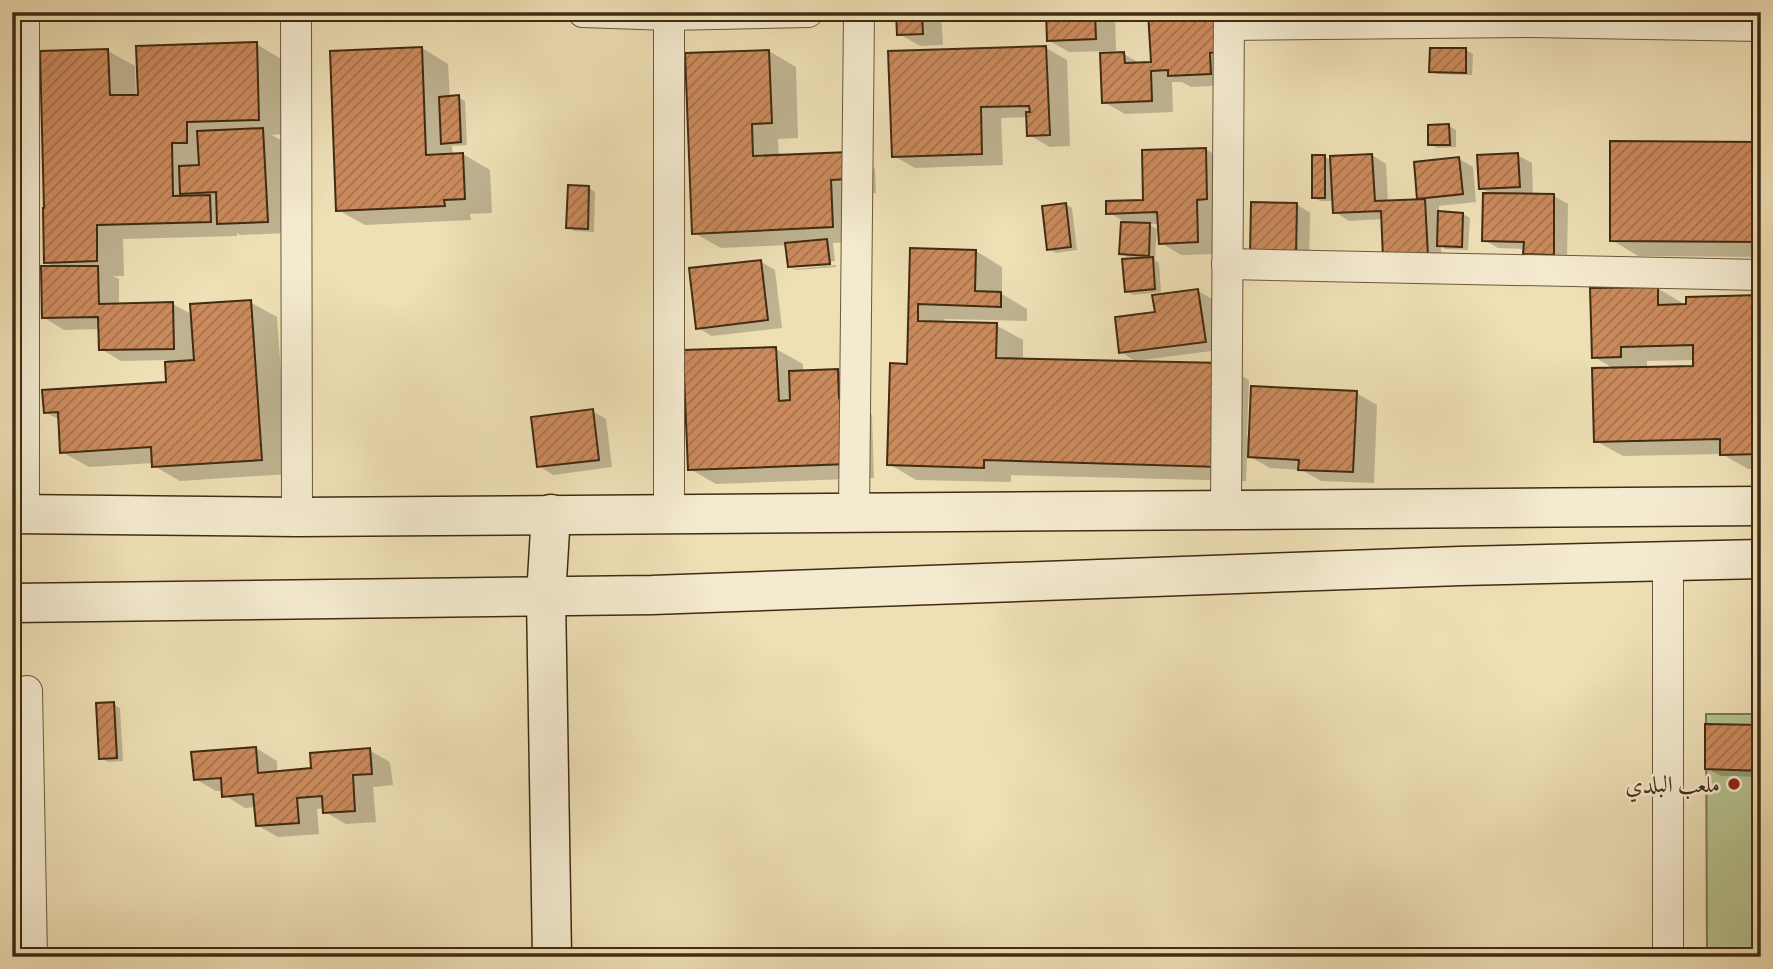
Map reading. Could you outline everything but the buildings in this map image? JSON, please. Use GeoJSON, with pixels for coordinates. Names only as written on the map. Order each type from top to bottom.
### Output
{"type":"FeatureCollection","features":[{"type":"Feature","properties":{"kind":"main road"},"geometry":{"type":"LineString","coordinates":[[18,514],[297,517],[1761,506]]}},
{"type":"Feature","properties":{"kind":"main road"},"geometry":{"type":"LineString","coordinates":[[551,514],[546,596],[552,957]]}},
{"type":"Feature","properties":{"kind":"main road"},"geometry":{"type":"LineString","coordinates":[[12,603],[666,595],[1460,566],[1761,559]]}},
{"type":"Feature","properties":{"kind":"street"},"geometry":{"type":"LineString","coordinates":[[18,514],[24,12]]}},
{"type":"Feature","properties":{"kind":"street"},"geometry":{"type":"LineString","coordinates":[[296,12],[297,517]]}},
{"type":"Feature","properties":{"kind":"street"},"geometry":{"type":"LineString","coordinates":[[583,12],[808,12]]}},
{"type":"Feature","properties":{"kind":"street"},"geometry":{"type":"LineString","coordinates":[[854,512],[859,12]]}},
{"type":"Feature","properties":{"kind":"street"},"geometry":{"type":"LineString","coordinates":[[669,14],[669,514]]}},
{"type":"Feature","properties":{"kind":"street"},"geometry":{"type":"LineString","coordinates":[[1226,510],[1229,18],[1529,17],[1761,26]]}},
{"type":"Feature","properties":{"kind":"street"},"geometry":{"type":"LineString","coordinates":[[1227,264],[1761,275]]}},
{"type":"Feature","properties":{"kind":"street"},"geometry":{"type":"LineString","coordinates":[[1668,561],[1668,957]]}},
{"type":"Feature","properties":{"kind":"street"},"geometry":{"type":"LineString","coordinates":[[27,691],[32,957]]}},
{"type":"Feature","properties":{"kind":"green space","name":"ملعب البلدي"},"geometry":{"type":"Polygon","coordinates":[[[1706,714],[1761,714],[1761,957],[1707,957],[1706,714]]]}},
{"type":"Feature","properties":{"kind":"place","name":"ملعب البلدي"},"geometry":{"type":"Point","coordinates":[1734,784]}}]}
